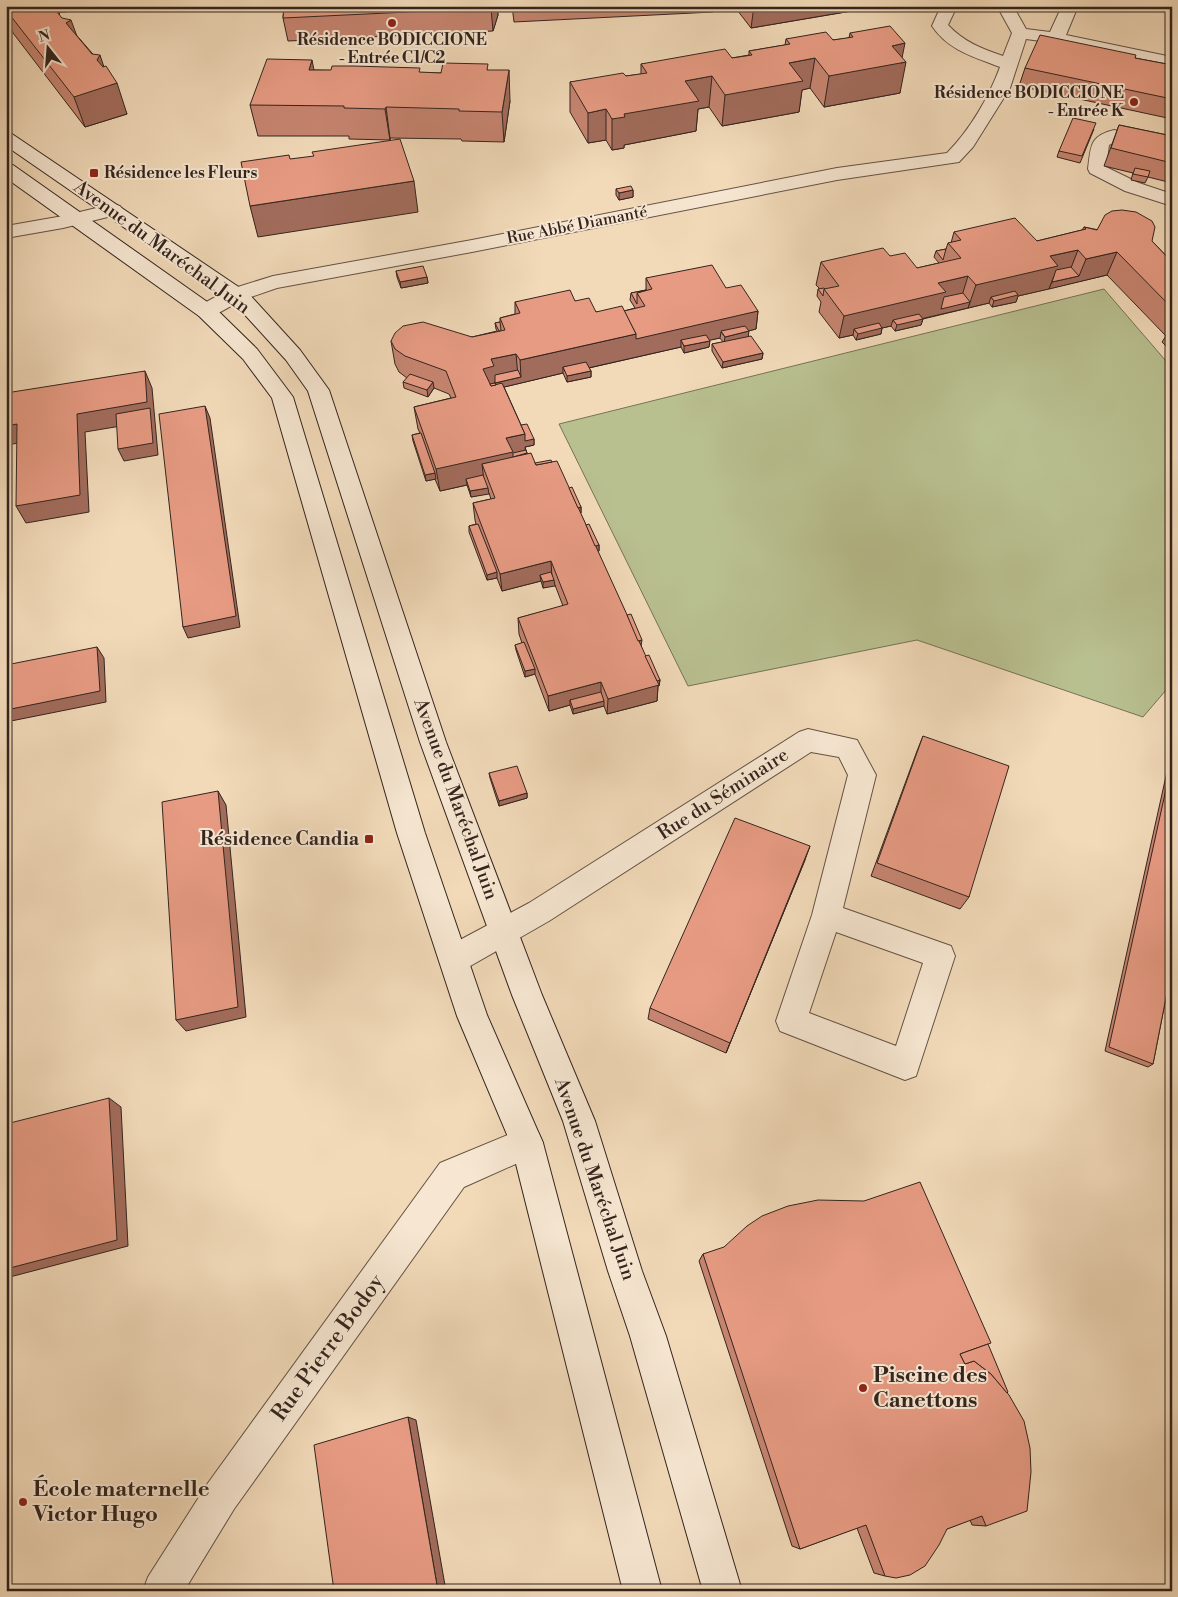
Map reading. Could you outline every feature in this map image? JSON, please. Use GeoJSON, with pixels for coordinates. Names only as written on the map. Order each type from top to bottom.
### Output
{"type":"FeatureCollection","features":[{"type":"Feature","properties":{"kind":"street"},"geometry":{"type":"LineString","coordinates":[[949,6],[940,26],[949,37],[963,48],[1009,64],[1020,33],[1005,6]]}},
{"type":"Feature","properties":{"kind":"street"},"geometry":{"type":"LineString","coordinates":[[1056,38],[1070,6]]}},
{"type":"Feature","properties":{"kind":"street"},"geometry":{"type":"LineString","coordinates":[[1020,33],[1056,38],[1172,62]]}},
{"type":"Feature","properties":{"kind":"street","name":"Rue Abbé Diamanté"},"geometry":{"type":"LineString","coordinates":[[206,311],[235,295],[273,282],[472,246],[836,174],[953,158],[964,147],[1001,88],[1009,64]]}},
{"type":"Feature","properties":{"kind":"street"},"geometry":{"type":"LineString","coordinates":[[1172,147],[1114,135],[1100,143],[1096,168],[1132,187],[1172,200]]}},
{"type":"Feature","properties":{"kind":"street","name":"Avenue du Maréchal Juin"},"geometry":{"type":"LineString","coordinates":[[6,138],[113,210],[135,228],[242,299],[293,355],[318,390],[433,742],[527,995],[578,1121],[625,1271],[648,1336],[723,1591]]}},
{"type":"Feature","properties":{"kind":"street","name":"Avenue du Maréchal Juin"},"geometry":{"type":"LineString","coordinates":[[6,169],[206,311],[250,354],[282,397],[411,833],[472,1016],[527,1143],[643,1591]]}},
{"type":"Feature","properties":{"kind":"street"},"geometry":{"type":"LineString","coordinates":[[6,232],[63,222],[113,210]]}},
{"type":"Feature","properties":{"kind":"street","name":"Rue du Séminaire"},"geometry":{"type":"LineString","coordinates":[[454,959],[539,912],[808,740],[848,748],[862,775],[827,916],[791,1021],[904,1065],[940,956],[827,916]]}},
{"type":"Feature","properties":{"kind":"street","name":"Rue Pierre Bodoy"},"geometry":{"type":"LineString","coordinates":[[162,1591],[221,1496],[452,1176],[527,1143]]}},
{"type":"Feature","properties":{"kind":"green space"},"geometry":{"type":"Polygon","coordinates":[[[1104,289],[1172,368],[1172,683],[1143,717],[917,640],[688,686],[559,424],[1104,289]]]}},
{"type":"Feature","properties":{"kind":"building"},"geometry":{"type":"Polygon","coordinates":[[[6,6],[52,6],[62,18],[71,20],[66,23],[92,54],[100,55],[97,60],[103,67],[106,66],[117,83],[74,97],[6,10],[6,6]]]}},
{"type":"Feature","properties":{"kind":"building"},"geometry":{"type":"Polygon","coordinates":[[[284,6],[492,6],[491,8],[283,18],[284,6]]]}},
{"type":"Feature","properties":{"kind":"building"},"geometry":{"type":"Polygon","coordinates":[[[890,26],[905,43],[892,46],[906,62],[829,76],[815,58],[789,63],[803,81],[725,95],[712,76],[685,81],[699,101],[624,114],[625,117],[612,119],[606,109],[588,113],[570,82],[623,73],[626,76],[647,73],[641,64],[725,49],[732,58],[752,55],[749,51],[790,44],[786,39],[826,32],[833,40],[853,37],[850,33],[890,26]]]}},
{"type":"Feature","properties":{"kind":"building"},"geometry":{"type":"Polygon","coordinates":[[[1040,35],[1136,55],[1135,58],[1172,65],[1172,99],[1025,68],[1040,35]]]}},
{"type":"Feature","properties":{"kind":"building"},"geometry":{"type":"Polygon","coordinates":[[[267,59],[312,60],[309,70],[331,70],[332,66],[353,66],[420,68],[419,72],[441,73],[443,63],[488,64],[487,70],[509,70],[502,112],[459,111],[459,109],[250,105],[267,59]]]}},
{"type":"Feature","properties":{"kind":"building"},"geometry":{"type":"Polygon","coordinates":[[[1073,118],[1096,123],[1082,156],[1059,151],[1073,118]]]}},
{"type":"Feature","properties":{"kind":"building"},"geometry":{"type":"Polygon","coordinates":[[[1119,125],[1172,136],[1172,163],[1111,148],[1119,125]]]}},
{"type":"Feature","properties":{"kind":"building"},"geometry":{"type":"Polygon","coordinates":[[[400,139],[414,181],[250,206],[241,162],[289,155],[290,159],[314,156],[312,152],[400,139]]]}},
{"type":"Feature","properties":{"kind":"building"},"geometry":{"type":"Polygon","coordinates":[[[1135,168],[1150,171],[1148,177],[1133,174],[1135,168]]]}},
{"type":"Feature","properties":{"kind":"building"},"geometry":{"type":"Polygon","coordinates":[[[631,186],[633,190],[619,193],[616,189],[631,186]]]}},
{"type":"Feature","properties":{"kind":"building"},"geometry":{"type":"Polygon","coordinates":[[[1112,211],[1136,212],[1152,221],[1155,227],[1152,241],[1172,262],[1172,308],[1117,252],[1086,259],[1078,250],[1050,256],[1058,266],[976,285],[968,276],[938,283],[946,292],[844,316],[824,289],[839,286],[821,262],[883,248],[890,256],[905,253],[917,268],[961,258],[948,243],[961,240],[954,232],[1015,218],[1037,241],[1086,229],[1084,227],[1097,230],[1105,215],[1112,211]]]}},
{"type":"Feature","properties":{"kind":"building"},"geometry":{"type":"Polygon","coordinates":[[[946,249],[943,260],[936,251],[946,249]]]}},
{"type":"Feature","properties":{"kind":"building"},"geometry":{"type":"Polygon","coordinates":[[[712,265],[726,288],[741,285],[758,311],[636,339],[636,334],[624,311],[645,306],[637,293],[652,289],[646,278],[712,265]]]}},
{"type":"Feature","properties":{"kind":"building"},"geometry":{"type":"Polygon","coordinates":[[[423,266],[427,277],[400,282],[396,271],[423,266]]]}},
{"type":"Feature","properties":{"kind":"building"},"geometry":{"type":"Polygon","coordinates":[[[1071,267],[1079,276],[1052,282],[1056,270],[1071,267]]]}},
{"type":"Feature","properties":{"kind":"building"},"geometry":{"type":"Polygon","coordinates":[[[818,289],[825,289],[823,296],[818,289]]]}},
{"type":"Feature","properties":{"kind":"building"},"geometry":{"type":"Polygon","coordinates":[[[570,290],[575,301],[589,298],[596,312],[622,306],[636,334],[520,360],[516,354],[491,359],[494,366],[483,369],[491,386],[502,383],[525,434],[506,438],[513,452],[436,469],[414,407],[456,397],[446,371],[405,356],[395,349],[391,341],[395,333],[403,326],[423,322],[472,337],[505,330],[500,318],[520,313],[515,302],[570,290]]]}},
{"type":"Feature","properties":{"kind":"building"},"geometry":{"type":"Polygon","coordinates":[[[646,290],[637,293],[637,304],[631,293],[646,290]]]}},
{"type":"Feature","properties":{"kind":"building"},"geometry":{"type":"Polygon","coordinates":[[[1015,291],[1018,295],[994,301],[991,297],[1015,291]]]}},
{"type":"Feature","properties":{"kind":"building"},"geometry":{"type":"Polygon","coordinates":[[[963,293],[970,302],[941,309],[944,297],[963,293]]]}},
{"type":"Feature","properties":{"kind":"building"},"geometry":{"type":"Polygon","coordinates":[[[919,314],[923,319],[897,325],[893,320],[919,314]]]}},
{"type":"Feature","properties":{"kind":"building"},"geometry":{"type":"Polygon","coordinates":[[[500,322],[501,330],[499,331],[495,323],[500,322]]]}},
{"type":"Feature","properties":{"kind":"building"},"geometry":{"type":"Polygon","coordinates":[[[879,323],[882,328],[858,334],[854,329],[879,323]]]}},
{"type":"Feature","properties":{"kind":"building"},"geometry":{"type":"Polygon","coordinates":[[[745,326],[749,331],[725,337],[721,331],[745,326]]]}},
{"type":"Feature","properties":{"kind":"building"},"geometry":{"type":"Polygon","coordinates":[[[1172,334],[1172,342],[1166,336],[1172,334]]]}},
{"type":"Feature","properties":{"kind":"building"},"geometry":{"type":"Polygon","coordinates":[[[706,335],[710,341],[684,346],[681,340],[706,335]]]}},
{"type":"Feature","properties":{"kind":"building"},"geometry":{"type":"Polygon","coordinates":[[[751,336],[763,353],[723,362],[712,344],[751,336]]]}},
{"type":"Feature","properties":{"kind":"building"},"geometry":{"type":"Polygon","coordinates":[[[586,362],[591,371],[567,376],[563,367],[586,362]]]}},
{"type":"Feature","properties":{"kind":"building"},"geometry":{"type":"Polygon","coordinates":[[[518,370],[521,377],[495,383],[495,375],[518,370]]]}},
{"type":"Feature","properties":{"kind":"building"},"geometry":{"type":"Polygon","coordinates":[[[145,371],[147,402],[77,414],[80,495],[16,506],[17,424],[6,426],[6,393],[145,371]]]}},
{"type":"Feature","properties":{"kind":"building"},"geometry":{"type":"Polygon","coordinates":[[[410,374],[433,382],[427,390],[403,382],[410,374]]]}},
{"type":"Feature","properties":{"kind":"building"},"geometry":{"type":"Polygon","coordinates":[[[205,406],[236,616],[183,627],[159,414],[205,406]]]}},
{"type":"Feature","properties":{"kind":"building"},"geometry":{"type":"Polygon","coordinates":[[[150,408],[153,443],[118,449],[116,414],[150,408]]]}},
{"type":"Feature","properties":{"kind":"building"},"geometry":{"type":"Polygon","coordinates":[[[527,424],[534,439],[525,441],[525,434],[521,425],[527,424]]]}},
{"type":"Feature","properties":{"kind":"building"},"geometry":{"type":"Polygon","coordinates":[[[421,433],[435,473],[425,475],[412,435],[421,433]]]}},
{"type":"Feature","properties":{"kind":"building"},"geometry":{"type":"Polygon","coordinates":[[[526,450],[527,453],[513,457],[513,453],[526,450]]]}},
{"type":"Feature","properties":{"kind":"building"},"geometry":{"type":"Polygon","coordinates":[[[531,453],[536,465],[557,461],[659,685],[608,699],[601,682],[548,696],[518,618],[568,604],[551,561],[500,574],[473,503],[495,498],[482,464],[531,453]]]}},
{"type":"Feature","properties":{"kind":"building"},"geometry":{"type":"Polygon","coordinates":[[[551,460],[552,462],[536,465],[535,463],[551,460]]]}},
{"type":"Feature","properties":{"kind":"building"},"geometry":{"type":"Polygon","coordinates":[[[483,475],[488,488],[470,491],[466,479],[483,475]]]}},
{"type":"Feature","properties":{"kind":"building"},"geometry":{"type":"Polygon","coordinates":[[[572,487],[581,507],[578,508],[569,488],[572,487]]]}},
{"type":"Feature","properties":{"kind":"building"},"geometry":{"type":"Polygon","coordinates":[[[478,524],[497,572],[487,575],[469,526],[478,524]]]}},
{"type":"Feature","properties":{"kind":"building"},"geometry":{"type":"Polygon","coordinates":[[[589,524],[599,545],[595,546],[586,525],[589,524]]]}},
{"type":"Feature","properties":{"kind":"building"},"geometry":{"type":"Polygon","coordinates":[[[551,572],[554,580],[543,582],[540,575],[551,572]]]}},
{"type":"Feature","properties":{"kind":"building"},"geometry":{"type":"Polygon","coordinates":[[[631,614],[642,640],[638,641],[627,615],[631,614]]]}},
{"type":"Feature","properties":{"kind":"building"},"geometry":{"type":"Polygon","coordinates":[[[524,642],[535,669],[525,671],[515,645],[524,642]]]}},
{"type":"Feature","properties":{"kind":"building"},"geometry":{"type":"Polygon","coordinates":[[[97,647],[100,691],[6,710],[6,665],[97,647]]]}},
{"type":"Feature","properties":{"kind":"building"},"geometry":{"type":"Polygon","coordinates":[[[649,655],[660,680],[657,681],[645,656],[649,655]]]}},
{"type":"Feature","properties":{"kind":"building"},"geometry":{"type":"Polygon","coordinates":[[[601,692],[604,701],[573,709],[570,700],[601,692]]]}},
{"type":"Feature","properties":{"kind":"building"},"geometry":{"type":"Polygon","coordinates":[[[923,736],[1009,766],[969,897],[877,863],[923,736]]]}},
{"type":"Feature","properties":{"kind":"building"},"geometry":{"type":"Polygon","coordinates":[[[1172,762],[1172,967],[1153,1064],[1109,1047],[1172,762]]]}},
{"type":"Feature","properties":{"kind":"building"},"geometry":{"type":"Polygon","coordinates":[[[517,766],[527,793],[499,801],[489,773],[517,766]]]}},
{"type":"Feature","properties":{"kind":"building"},"geometry":{"type":"Polygon","coordinates":[[[218,791],[238,1007],[176,1020],[162,802],[218,791]]]}},
{"type":"Feature","properties":{"kind":"building"},"geometry":{"type":"Polygon","coordinates":[[[735,818],[810,846],[730,1043],[650,1008],[735,818]]]}},
{"type":"Feature","properties":{"kind":"building"},"geometry":{"type":"Polygon","coordinates":[[[109,1098],[117,1240],[6,1269],[6,1124],[109,1098]]]}},
{"type":"Feature","properties":{"kind":"building","name":"Piscine des Canettons"},"geometry":{"type":"Polygon","coordinates":[[[920,1182],[991,1343],[960,1354],[965,1364],[974,1361],[991,1374],[1009,1395],[1024,1421],[1030,1448],[1031,1472],[1027,1511],[986,1526],[982,1516],[947,1529],[925,1566],[910,1575],[896,1578],[885,1576],[866,1525],[800,1549],[703,1254],[724,1247],[747,1226],[762,1216],[788,1206],[818,1200],[864,1201],[920,1182]]]}},
{"type":"Feature","properties":{"kind":"building"},"geometry":{"type":"Polygon","coordinates":[[[988,1344],[1007,1393],[991,1374],[974,1361],[965,1364],[960,1354],[988,1344]]]}},
{"type":"Feature","properties":{"kind":"building"},"geometry":{"type":"Polygon","coordinates":[[[408,1417],[438,1591],[334,1591],[314,1445],[408,1417]]]}},
{"type":"Feature","properties":{"kind":"place","name":"Résidence BODICCIONE - Entrée C1/C2"},"geometry":{"type":"Point","coordinates":[392,23]}},
{"type":"Feature","properties":{"kind":"place","name":"Résidence BODICCIONE - Entrée K"},"geometry":{"type":"Point","coordinates":[1134,102]}},
{"type":"Feature","properties":{"kind":"place","name":"Résidence les Fleurs"},"geometry":{"type":"Point","coordinates":[94,173]}},
{"type":"Feature","properties":{"kind":"place","name":"Résidence Candia"},"geometry":{"type":"Point","coordinates":[369,839]}},
{"type":"Feature","properties":{"kind":"place","name":"Piscine des Canettons"},"geometry":{"type":"Point","coordinates":[863,1388]}},
{"type":"Feature","properties":{"kind":"place","name":"École maternelle Victor Hugo"},"geometry":{"type":"Point","coordinates":[23,1502]}}]}
